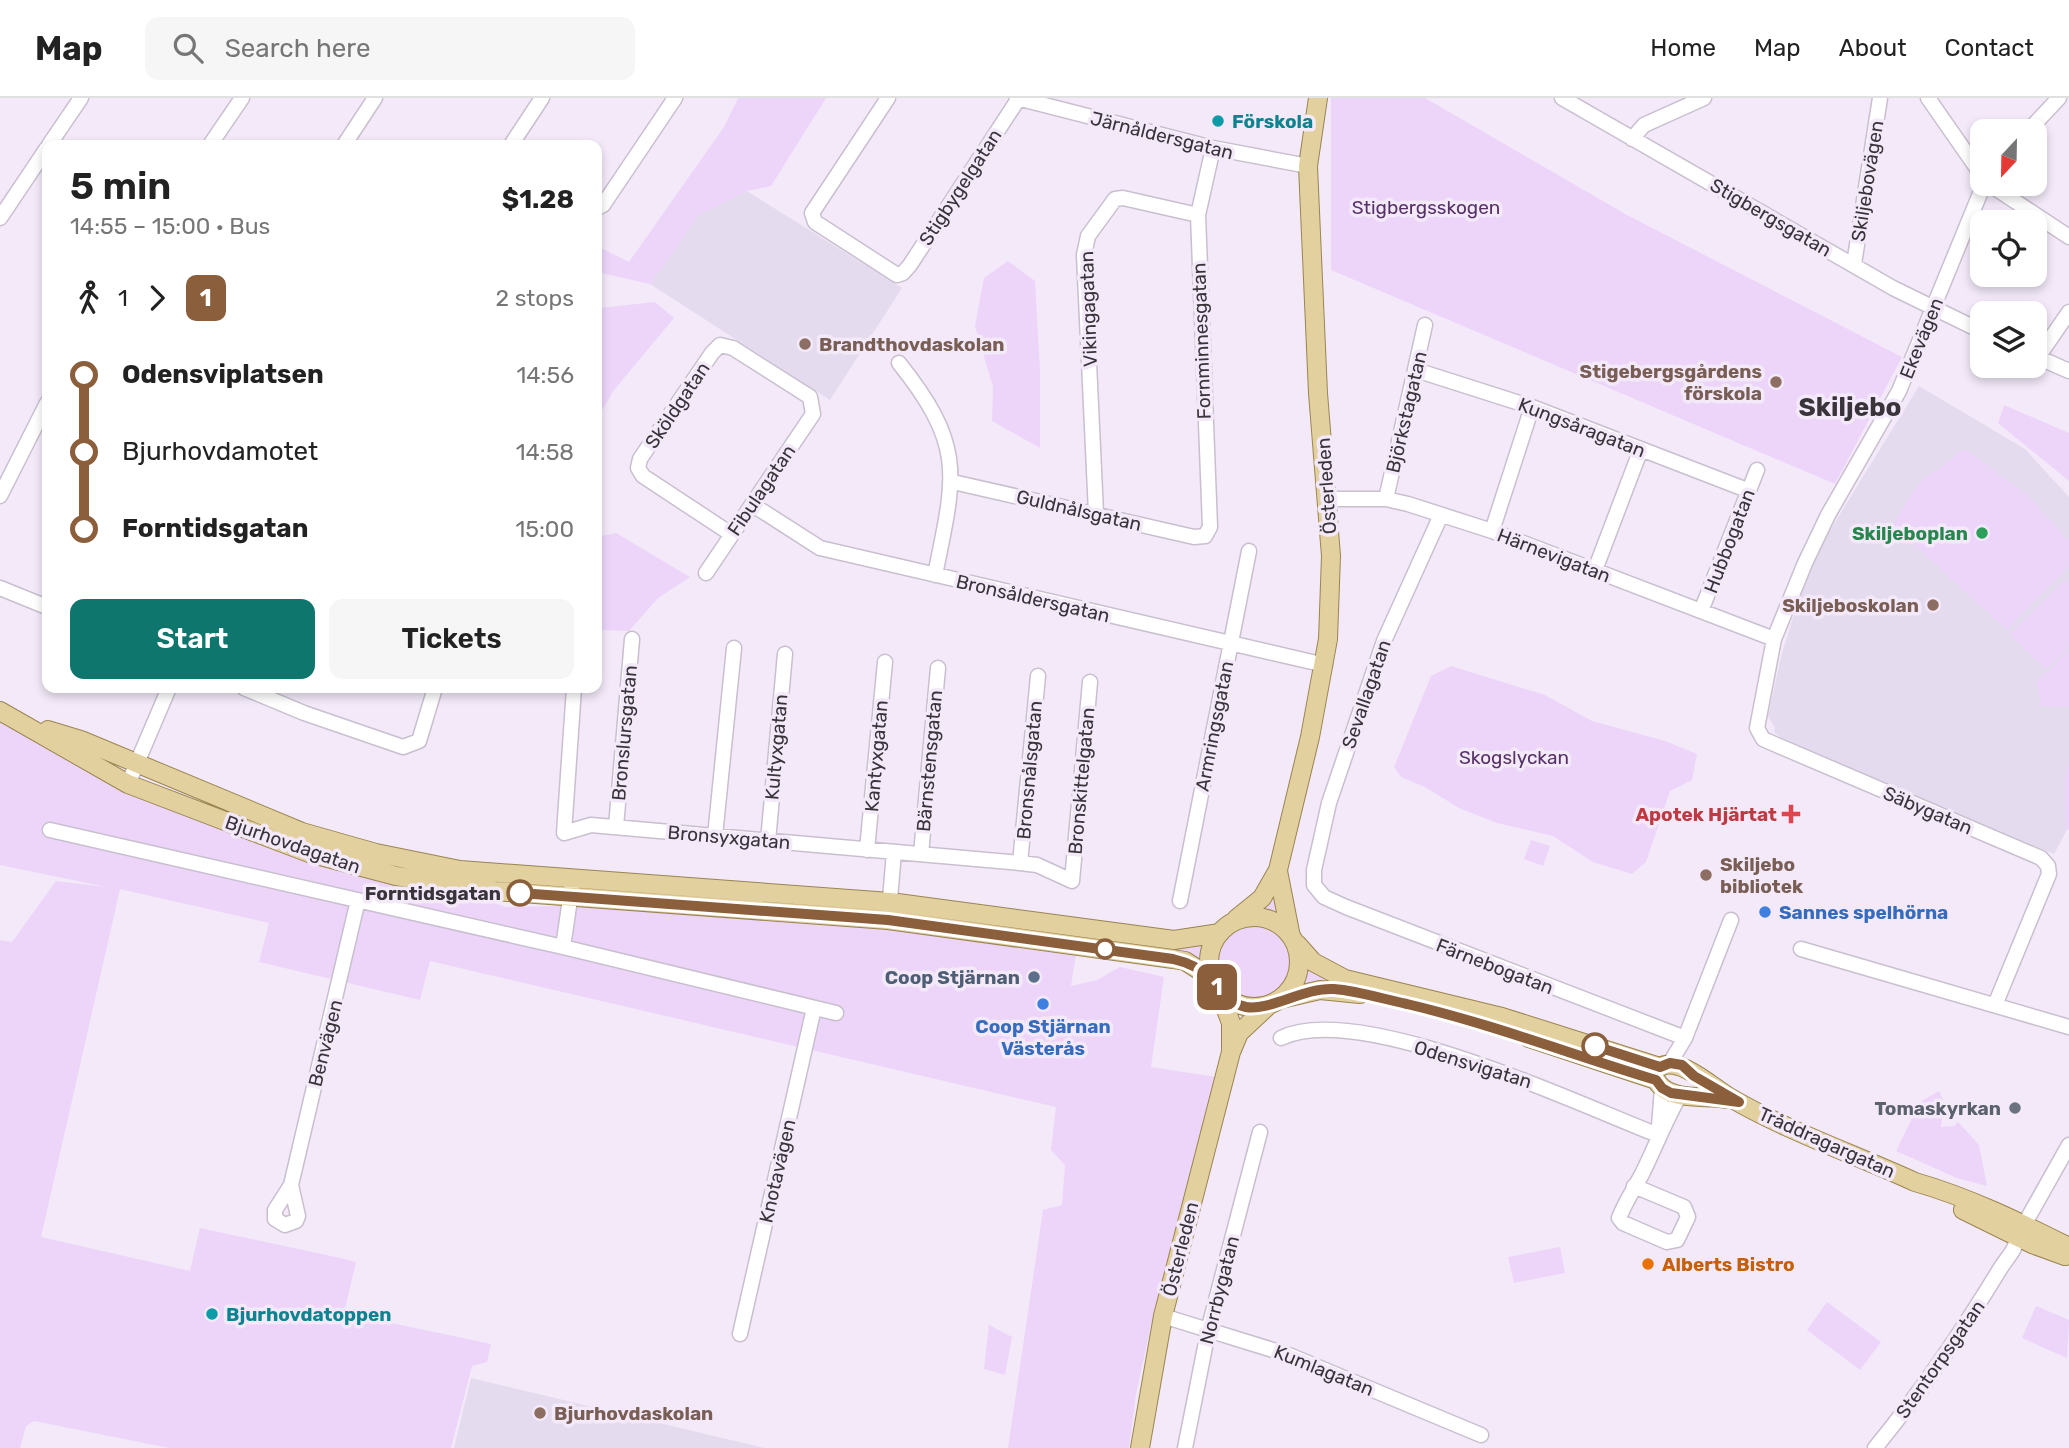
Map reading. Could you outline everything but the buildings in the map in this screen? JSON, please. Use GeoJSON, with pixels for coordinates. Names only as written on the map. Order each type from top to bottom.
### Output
{"type":"FeatureCollection","features":[{"type":"Feature","properties":{"kind":"main road","name":"Österleden"},"geometry":{"type":"LineString","coordinates":[[1236,919],[1262,898],[1278,870],[1325,664],[1331,556],[1318,393],[1308,166],[1318,98]]}},
{"type":"Feature","properties":{"kind":"main road","name":"Bjurhovdagatan"},"geometry":{"type":"LineString","coordinates":[[0,711],[128,783],[309,853],[446,886],[571,888],[889,911],[1174,940],[1220,933]]}},
{"type":"Feature","properties":{"kind":"main road","name":"Bjurhovdagatan"},"geometry":{"type":"LineString","coordinates":[[18,721],[81,740],[266,818],[376,853],[571,888]]}},
{"type":"Feature","properties":{"kind":"main road","name":"Österleden"},"geometry":{"type":"LineString","coordinates":[[1278,870],[1294,938]]}},
{"type":"Feature","properties":{"kind":"main road"},"geometry":{"type":"LineString","coordinates":[[1260,917],[1294,938],[1300,970],[1296,981],[1276,1002],[1247,1007],[1225,996],[1214,983],[1211,944],[1236,919],[1260,917]]}},
{"type":"Feature","properties":{"kind":"main road","name":"Bjurhovdagatan"},"geometry":{"type":"LineString","coordinates":[[988,923],[1185,961],[1214,983]]}},
{"type":"Feature","properties":{"kind":"main road","name":"Tråddragargatan"},"geometry":{"type":"LineString","coordinates":[[1294,938],[1313,962],[1345,979],[1502,1017],[1662,1074],[1683,1095],[1739,1102]]}},
{"type":"Feature","properties":{"kind":"main road","name":"Österleden"},"geometry":{"type":"LineString","coordinates":[[1214,983],[1231,1023],[1231,1052]]}},
{"type":"Feature","properties":{"kind":"main road","name":"Tråddragargatan"},"geometry":{"type":"LineString","coordinates":[[1276,1002],[1320,990],[1352,992],[1508,1031],[1662,1074],[1682,1065],[1739,1102],[1914,1182],[1941,1189],[2069,1257]]}},
{"type":"Feature","properties":{"kind":"main road","name":"Österleden"},"geometry":{"type":"LineString","coordinates":[[1140,1448],[1163,1315],[1231,1052],[1239,1034],[1276,1002]]}},
{"type":"Feature","properties":{"kind":"main road"},"geometry":{"type":"LineString","coordinates":[[1683,1095],[1696,1085],[1693,1074]]}},
{"type":"Feature","properties":{"kind":"main road","name":"Tråddragargatan"},"geometry":{"type":"LineString","coordinates":[[2020,1231],[2069,1247]]}},
{"type":"Feature","properties":{"kind":"street"},"geometry":{"type":"LineString","coordinates":[[53,140],[81,98]]}},
{"type":"Feature","properties":{"kind":"street"},"geometry":{"type":"LineString","coordinates":[[213,140],[242,98]]}},
{"type":"Feature","properties":{"kind":"street"},"geometry":{"type":"LineString","coordinates":[[347,140],[376,98]]}},
{"type":"Feature","properties":{"kind":"street"},"geometry":{"type":"LineString","coordinates":[[514,140],[542,98]]}},
{"type":"Feature","properties":{"kind":"street"},"geometry":{"type":"LineString","coordinates":[[602,206],[675,98]]}},
{"type":"Feature","properties":{"kind":"street","name":"Stigbygelgatan"},"geometry":{"type":"LineString","coordinates":[[888,98],[812,213],[815,222],[892,274],[902,274],[1018,98]]}},
{"type":"Feature","properties":{"kind":"street","name":"Järnåldersgatan"},"geometry":{"type":"LineString","coordinates":[[1018,98],[1213,148],[1308,166]]}},
{"type":"Feature","properties":{"kind":"street","name":"Stigbergsgatan"},"geometry":{"type":"LineString","coordinates":[[1562,98],[1933,309],[1970,326]]}},
{"type":"Feature","properties":{"kind":"street"},"geometry":{"type":"LineString","coordinates":[[1632,139],[1644,125],[1704,98]]}},
{"type":"Feature","properties":{"kind":"street","name":"Skiljebovägen"},"geometry":{"type":"LineString","coordinates":[[1854,264],[1880,98]]}},
{"type":"Feature","properties":{"kind":"street"},"geometry":{"type":"LineString","coordinates":[[1928,98],[1970,158]]}},
{"type":"Feature","properties":{"kind":"street"},"geometry":{"type":"LineString","coordinates":[[2039,119],[2059,98]]}},
{"type":"Feature","properties":{"kind":"street","name":"Fornminnesgatan"},"geometry":{"type":"LineString","coordinates":[[1206,534],[1210,527],[1198,215],[1213,148]]}},
{"type":"Feature","properties":{"kind":"street"},"geometry":{"type":"LineString","coordinates":[[0,218],[42,156]]}},
{"type":"Feature","properties":{"kind":"street","name":"Ekevägen"},"geometry":{"type":"LineString","coordinates":[[1774,639],[1828,515],[1899,391],[1982,196]]}},
{"type":"Feature","properties":{"kind":"street"},"geometry":{"type":"LineString","coordinates":[[2006,196],[2069,237]]}},
{"type":"Feature","properties":{"kind":"street","name":"Vikingagatan"},"geometry":{"type":"LineString","coordinates":[[1096,513],[1084,255],[1088,236],[1108,205],[1123,198],[1198,215]]}},
{"type":"Feature","properties":{"kind":"street"},"geometry":{"type":"LineString","coordinates":[[2047,342],[2069,312]]}},
{"type":"Feature","properties":{"kind":"street","name":"Björkstagatan"},"geometry":{"type":"LineString","coordinates":[[1387,499],[1425,325]]}},
{"type":"Feature","properties":{"kind":"street","name":"Sköldgatan"},"geometry":{"type":"LineString","coordinates":[[731,534],[643,476],[639,466],[647,448],[719,346],[733,348],[810,397],[814,407]]}},
{"type":"Feature","properties":{"kind":"street"},"geometry":{"type":"LineString","coordinates":[[2047,361],[2069,371]]}},
{"type":"Feature","properties":{"kind":"street"},"geometry":{"type":"LineString","coordinates":[[899,363],[923,393],[938,419],[945,439],[953,481],[935,575]]}},
{"type":"Feature","properties":{"kind":"street","name":"Kungsåragatan"},"geometry":{"type":"LineString","coordinates":[[1416,370],[1532,407],[1747,490]]}},
{"type":"Feature","properties":{"kind":"street","name":"Fibulagatan"},"geometry":{"type":"LineString","coordinates":[[706,573],[813,414],[814,407]]}},
{"type":"Feature","properties":{"kind":"street"},"geometry":{"type":"LineString","coordinates":[[1492,531],[1532,407]]}},
{"type":"Feature","properties":{"kind":"street"},"geometry":{"type":"LineString","coordinates":[[0,496],[42,413]]}},
{"type":"Feature","properties":{"kind":"street"},"geometry":{"type":"LineString","coordinates":[[1595,570],[1641,449]]}},
{"type":"Feature","properties":{"kind":"street","name":"Hubbogatan"},"geometry":{"type":"LineString","coordinates":[[1701,611],[1757,470]]}},
{"type":"Feature","properties":{"kind":"street","name":"Guldnålsgatan"},"geometry":{"type":"LineString","coordinates":[[953,481],[1194,537],[1206,534]]}},
{"type":"Feature","properties":{"kind":"street","name":"Härnevigatan"},"geometry":{"type":"LineString","coordinates":[[1328,499],[1387,499],[1492,531],[1774,639]]}},
{"type":"Feature","properties":{"kind":"street","name":"Bronsåldersgatan"},"geometry":{"type":"LineString","coordinates":[[753,505],[820,548],[1325,664]]}},
{"type":"Feature","properties":{"kind":"street","name":"Sevallagatan"},"geometry":{"type":"LineString","coordinates":[[1314,882],[1314,870],[1329,803],[1363,696],[1384,641],[1441,515]]}},
{"type":"Feature","properties":{"kind":"street","name":"Armringsgatan"},"geometry":{"type":"LineString","coordinates":[[1180,901],[1249,551]]}},
{"type":"Feature","properties":{"kind":"street"},"geometry":{"type":"LineString","coordinates":[[0,588],[42,605]]}},
{"type":"Feature","properties":{"kind":"street","name":"Bronslursgatan"},"geometry":{"type":"LineString","coordinates":[[616,827],[632,639]]}},
{"type":"Feature","properties":{"kind":"street","name":"Säbygatan"},"geometry":{"type":"LineString","coordinates":[[1774,639],[1758,717],[1757,728],[1763,739],[2041,858],[2048,866],[2049,874],[1995,1005]]}},
{"type":"Feature","properties":{"kind":"street"},"geometry":{"type":"LineString","coordinates":[[715,836],[734,648]]}},
{"type":"Feature","properties":{"kind":"street","name":"Kultyxgatan"},"geometry":{"type":"LineString","coordinates":[[768,841],[785,654]]}},
{"type":"Feature","properties":{"kind":"street","name":"Kantyxgatan"},"geometry":{"type":"LineString","coordinates":[[867,850],[885,662]]}},
{"type":"Feature","properties":{"kind":"street","name":"Bärnstensgatan"},"geometry":{"type":"LineString","coordinates":[[921,854],[938,668]]}},
{"type":"Feature","properties":{"kind":"street","name":"Bronsnålsgatan"},"geometry":{"type":"LineString","coordinates":[[1020,863],[1038,676]]}},
{"type":"Feature","properties":{"kind":"street","name":"Bronskittelgatan"},"geometry":{"type":"LineString","coordinates":[[1072,881],[1090,682]]}},
{"type":"Feature","properties":{"kind":"street"},"geometry":{"type":"LineString","coordinates":[[128,783],[167,693]]}},
{"type":"Feature","properties":{"kind":"street"},"geometry":{"type":"LineString","coordinates":[[257,693],[403,747],[416,743],[433,693]]}},
{"type":"Feature","properties":{"kind":"street","name":"Bronsyxgatan"},"geometry":{"type":"LineString","coordinates":[[574,693],[564,833],[591,825],[1020,863],[1037,865],[1072,881]]}},
{"type":"Feature","properties":{"kind":"street"},"geometry":{"type":"LineString","coordinates":[[50,830],[563,947],[836,1013]]}},
{"type":"Feature","properties":{"kind":"street"},"geometry":{"type":"LineString","coordinates":[[889,911],[894,852]]}},
{"type":"Feature","properties":{"kind":"street","name":"Färnebogatan"},"geometry":{"type":"LineString","coordinates":[[1314,882],[1324,897],[1346,908],[1685,1038]]}},
{"type":"Feature","properties":{"kind":"street"},"geometry":{"type":"LineString","coordinates":[[563,947],[571,888]]}},
{"type":"Feature","properties":{"kind":"street","name":"Benvägen"},"geometry":{"type":"LineString","coordinates":[[290,1185],[358,900]]}},
{"type":"Feature","properties":{"kind":"street"},"geometry":{"type":"LineString","coordinates":[[1658,1135],[1662,1074],[1685,1038],[1731,920]]}},
{"type":"Feature","properties":{"kind":"street"},"geometry":{"type":"LineString","coordinates":[[1801,949],[2069,1027]]}},
{"type":"Feature","properties":{"kind":"street","name":"Knotavägen"},"geometry":{"type":"LineString","coordinates":[[740,1334],[814,1008]]}},
{"type":"Feature","properties":{"kind":"street","name":"Odensvigatan"},"geometry":{"type":"LineString","coordinates":[[1281,1038],[1296,1030],[1315,1027],[1406,1043],[1504,1072],[1658,1135]]}},
{"type":"Feature","properties":{"kind":"street"},"geometry":{"type":"LineString","coordinates":[[1685,1038],[1693,1074]]}},
{"type":"Feature","properties":{"kind":"street"},"geometry":{"type":"LineString","coordinates":[[1634,1185],[1684,1207],[1688,1217],[1677,1240],[1667,1242],[1623,1223],[1619,1218],[1634,1185],[1658,1135],[1683,1095]]}},
{"type":"Feature","properties":{"kind":"street","name":"Norrbygatan"},"geometry":{"type":"LineString","coordinates":[[1185,1448],[1209,1327],[1260,1132]]}},
{"type":"Feature","properties":{"kind":"street","name":"Stentorpsgatan"},"geometry":{"type":"LineString","coordinates":[[1875,1448],[1936,1371],[1977,1310],[2001,1267],[2008,1244],[2020,1231],[2069,1145]]}},
{"type":"Feature","properties":{"kind":"street","name":"Kumlagatan"},"geometry":{"type":"LineString","coordinates":[[1163,1315],[1209,1327],[1319,1366],[1481,1435]]}},
{"type":"Feature","properties":{"kind":"shaded area","name":"Brandthovdaskolan"},"geometry":{"type":"Polygon","coordinates":[[[747,191],[902,288],[830,400],[650,284],[699,215],[747,191]]]}},
{"type":"Feature","properties":{"kind":"shaded area","name":"Skiljeboskolan"},"geometry":{"type":"Polygon","coordinates":[[[1919,386],[2025,449],[2069,497],[2069,649],[2044,676],[2069,702],[2069,826],[2054,854],[1783,739],[1774,732],[1775,728],[1768,716],[1782,653],[1811,561],[1919,386]]]}},
{"type":"Feature","properties":{"kind":"shaded area","name":"Bjurhovdaskolan"},"geometry":{"type":"Polygon","coordinates":[[[471,1378],[764,1448],[454,1448],[471,1378]]]}},
{"type":"Feature","properties":{"kind":"green space"},"geometry":{"type":"Polygon","coordinates":[[[738,98],[826,98],[771,186],[747,191],[699,215],[650,284],[602,273],[602,248],[629,262],[724,127],[738,98]]]}},
{"type":"Feature","properties":{"kind":"green space","name":"Stigbergsskogen"},"geometry":{"type":"Polygon","coordinates":[[[1331,98],[1425,98],[1627,215],[1902,357],[1835,484],[1331,270],[1331,98]]]}},
{"type":"Feature","properties":{"kind":"green space"},"geometry":{"type":"Polygon","coordinates":[[[1008,261],[1035,281],[1040,370],[1040,448],[992,421],[993,387],[975,326],[984,278],[1008,261]]]}},
{"type":"Feature","properties":{"kind":"green space"},"geometry":{"type":"Polygon","coordinates":[[[655,302],[674,318],[614,390],[602,410],[602,308],[655,302]]]}},
{"type":"Feature","properties":{"kind":"green space"},"geometry":{"type":"Polygon","coordinates":[[[2004,405],[2069,433],[2069,481],[1998,423],[2004,405]]]}},
{"type":"Feature","properties":{"kind":"green space","name":"Skiljeboplan"},"geometry":{"type":"Polygon","coordinates":[[[1965,449],[2028,496],[2069,542],[2069,566],[2007,630],[1893,525],[1919,483],[1965,449]]]}},
{"type":"Feature","properties":{"kind":"green space"},"geometry":{"type":"Polygon","coordinates":[[[616,533],[690,577],[658,598],[629,631],[602,630],[602,536],[616,533]]]}},
{"type":"Feature","properties":{"kind":"green space"},"geometry":{"type":"Polygon","coordinates":[[[2064,580],[2069,585],[2069,646],[2046,669],[2010,635],[2064,580]]]}},
{"type":"Feature","properties":{"kind":"green space"},"geometry":{"type":"Polygon","coordinates":[[[2069,649],[2069,706],[2041,706],[2037,682],[2069,649]]]}},
{"type":"Feature","properties":{"kind":"green space","name":"Skogslyckan"},"geometry":{"type":"Polygon","coordinates":[[[1451,666],[1545,695],[1592,721],[1665,741],[1697,754],[1692,780],[1670,791],[1646,862],[1632,874],[1593,862],[1553,836],[1497,823],[1459,808],[1425,787],[1401,777],[1394,767],[1431,676],[1451,666]]]}},
{"type":"Feature","properties":{"kind":"green space"},"geometry":{"type":"Polygon","coordinates":[[[0,720],[128,785],[506,907],[601,905],[861,924],[1076,954],[1071,986],[1097,980],[1120,967],[1164,977],[1151,1067],[1216,1077],[1154,1311],[1136,1394],[1129,1448],[1008,1448],[1043,1210],[1062,1205],[1065,1165],[1051,1150],[1056,1107],[430,961],[420,1000],[259,962],[269,923],[120,889],[41,1237],[190,1271],[200,1228],[345,1259],[356,1262],[344,1313],[491,1344],[487,1362],[472,1366],[451,1448],[169,1448],[34,1421],[26,1426],[20,1448],[0,1448],[0,940],[12,942],[56,881],[106,887],[0,865],[0,720]]]}},
{"type":"Feature","properties":{"kind":"green space"},"geometry":{"type":"Polygon","coordinates":[[[2069,760],[2069,830],[2066,828],[2065,782],[2069,760]]]}},
{"type":"Feature","properties":{"kind":"green space"},"geometry":{"type":"Polygon","coordinates":[[[1531,840],[1550,846],[1543,866],[1524,859],[1531,840]]]}},
{"type":"Feature","properties":{"kind":"green space"},"geometry":{"type":"Polygon","coordinates":[[[1274,893],[1281,918],[1256,912],[1274,893]]]}},
{"type":"Feature","properties":{"kind":"green space"},"geometry":{"type":"Polygon","coordinates":[[[1254,923],[1269,926],[1282,934],[1290,947],[1293,962],[1290,977],[1282,990],[1269,998],[1254,1001],[1239,998],[1226,990],[1218,977],[1215,962],[1218,947],[1226,934],[1239,926],[1254,923]]]}},
{"type":"Feature","properties":{"kind":"green space"},"geometry":{"type":"Polygon","coordinates":[[[1028,932],[1073,935],[1139,945],[1183,946],[1205,943],[1201,964],[1028,932]]]}},
{"type":"Feature","properties":{"kind":"green space"},"geometry":{"type":"Polygon","coordinates":[[[1306,967],[1345,984],[1301,987],[1306,967]]]}},
{"type":"Feature","properties":{"kind":"green space"},"geometry":{"type":"Polygon","coordinates":[[[1939,1091],[1944,1103],[1941,1127],[1954,1126],[1958,1122],[1979,1145],[1987,1186],[1957,1178],[1896,1151],[1920,1102],[1939,1091]]]}},
{"type":"Feature","properties":{"kind":"green space"},"geometry":{"type":"Polygon","coordinates":[[[1560,1247],[1565,1273],[1514,1283],[1508,1257],[1560,1247]]]}},
{"type":"Feature","properties":{"kind":"green space"},"geometry":{"type":"Polygon","coordinates":[[[1827,1302],[1881,1342],[1860,1370],[1807,1330],[1827,1302]]]}},
{"type":"Feature","properties":{"kind":"green space"},"geometry":{"type":"Polygon","coordinates":[[[2036,1306],[2069,1320],[2067,1358],[2022,1338],[2036,1306]]]}},
{"type":"Feature","properties":{"kind":"green space"},"geometry":{"type":"Polygon","coordinates":[[[989,1325],[1012,1337],[1005,1375],[984,1369],[989,1325]]]}},
{"type":"Feature","properties":{"kind":"bus line","name":"1"},"geometry":{"type":"LineString","coordinates":[[520,893],[888,920],[987,931],[1185,961],[1210,977],[1225,996],[1247,1007],[1258,1007],[1320,990],[1352,992],[1508,1031],[1582,1054],[1656,1080],[1662,1088],[1671,1093],[1739,1102],[1694,1076],[1682,1065],[1670,1063],[1660,1067],[1595,1046]]}},
{"type":"Feature","properties":{"kind":"place","name":"Förskola"},"geometry":{"type":"Point","coordinates":[1218,121]}},
{"type":"Feature","properties":{"kind":"place","name":"Brandthovdaskolan"},"geometry":{"type":"Point","coordinates":[805,344]}},
{"type":"Feature","properties":{"kind":"place","name":"Stigebergsgårdens förskola"},"geometry":{"type":"Point","coordinates":[1776,382]}},
{"type":"Feature","properties":{"kind":"place","name":"Skiljeboplan"},"geometry":{"type":"Point","coordinates":[1982,533]}},
{"type":"Feature","properties":{"kind":"place","name":"Skiljeboskolan"},"geometry":{"type":"Point","coordinates":[1933,605]}},
{"type":"Feature","properties":{"kind":"place","name":"Apotek Hjärtat"},"geometry":{"type":"Point","coordinates":[1791,814]}},
{"type":"Feature","properties":{"kind":"place","name":"Skiljebo bibliotek"},"geometry":{"type":"Point","coordinates":[1706,875]}},
{"type":"Feature","properties":{"kind":"place","name":"Forntidsgatan"},"geometry":{"type":"Point","coordinates":[520,893]}},
{"type":"Feature","properties":{"kind":"place","name":"Sannes spelhörna"},"geometry":{"type":"Point","coordinates":[1765,912]}},
{"type":"Feature","properties":{"kind":"place","name":"Coop Stjärnan"},"geometry":{"type":"Point","coordinates":[1034,977]}},
{"type":"Feature","properties":{"kind":"place","name":"Coop Stjärnan Västerås"},"geometry":{"type":"Point","coordinates":[1043,1004]}},
{"type":"Feature","properties":{"kind":"place","name":"Tomaskyrkan"},"geometry":{"type":"Point","coordinates":[2015,1108]}},
{"type":"Feature","properties":{"kind":"place","name":"Alberts Bistro"},"geometry":{"type":"Point","coordinates":[1648,1264]}},
{"type":"Feature","properties":{"kind":"place","name":"Bjurhovdatoppen"},"geometry":{"type":"Point","coordinates":[212,1314]}},
{"type":"Feature","properties":{"kind":"place","name":"Bjurhovdaskolan"},"geometry":{"type":"Point","coordinates":[540,1413]}},
{"type":"Feature","properties":{"kind":"district","name":"Skiljebo"},"geometry":{"type":"Point","coordinates":[1850,407]}}]}
